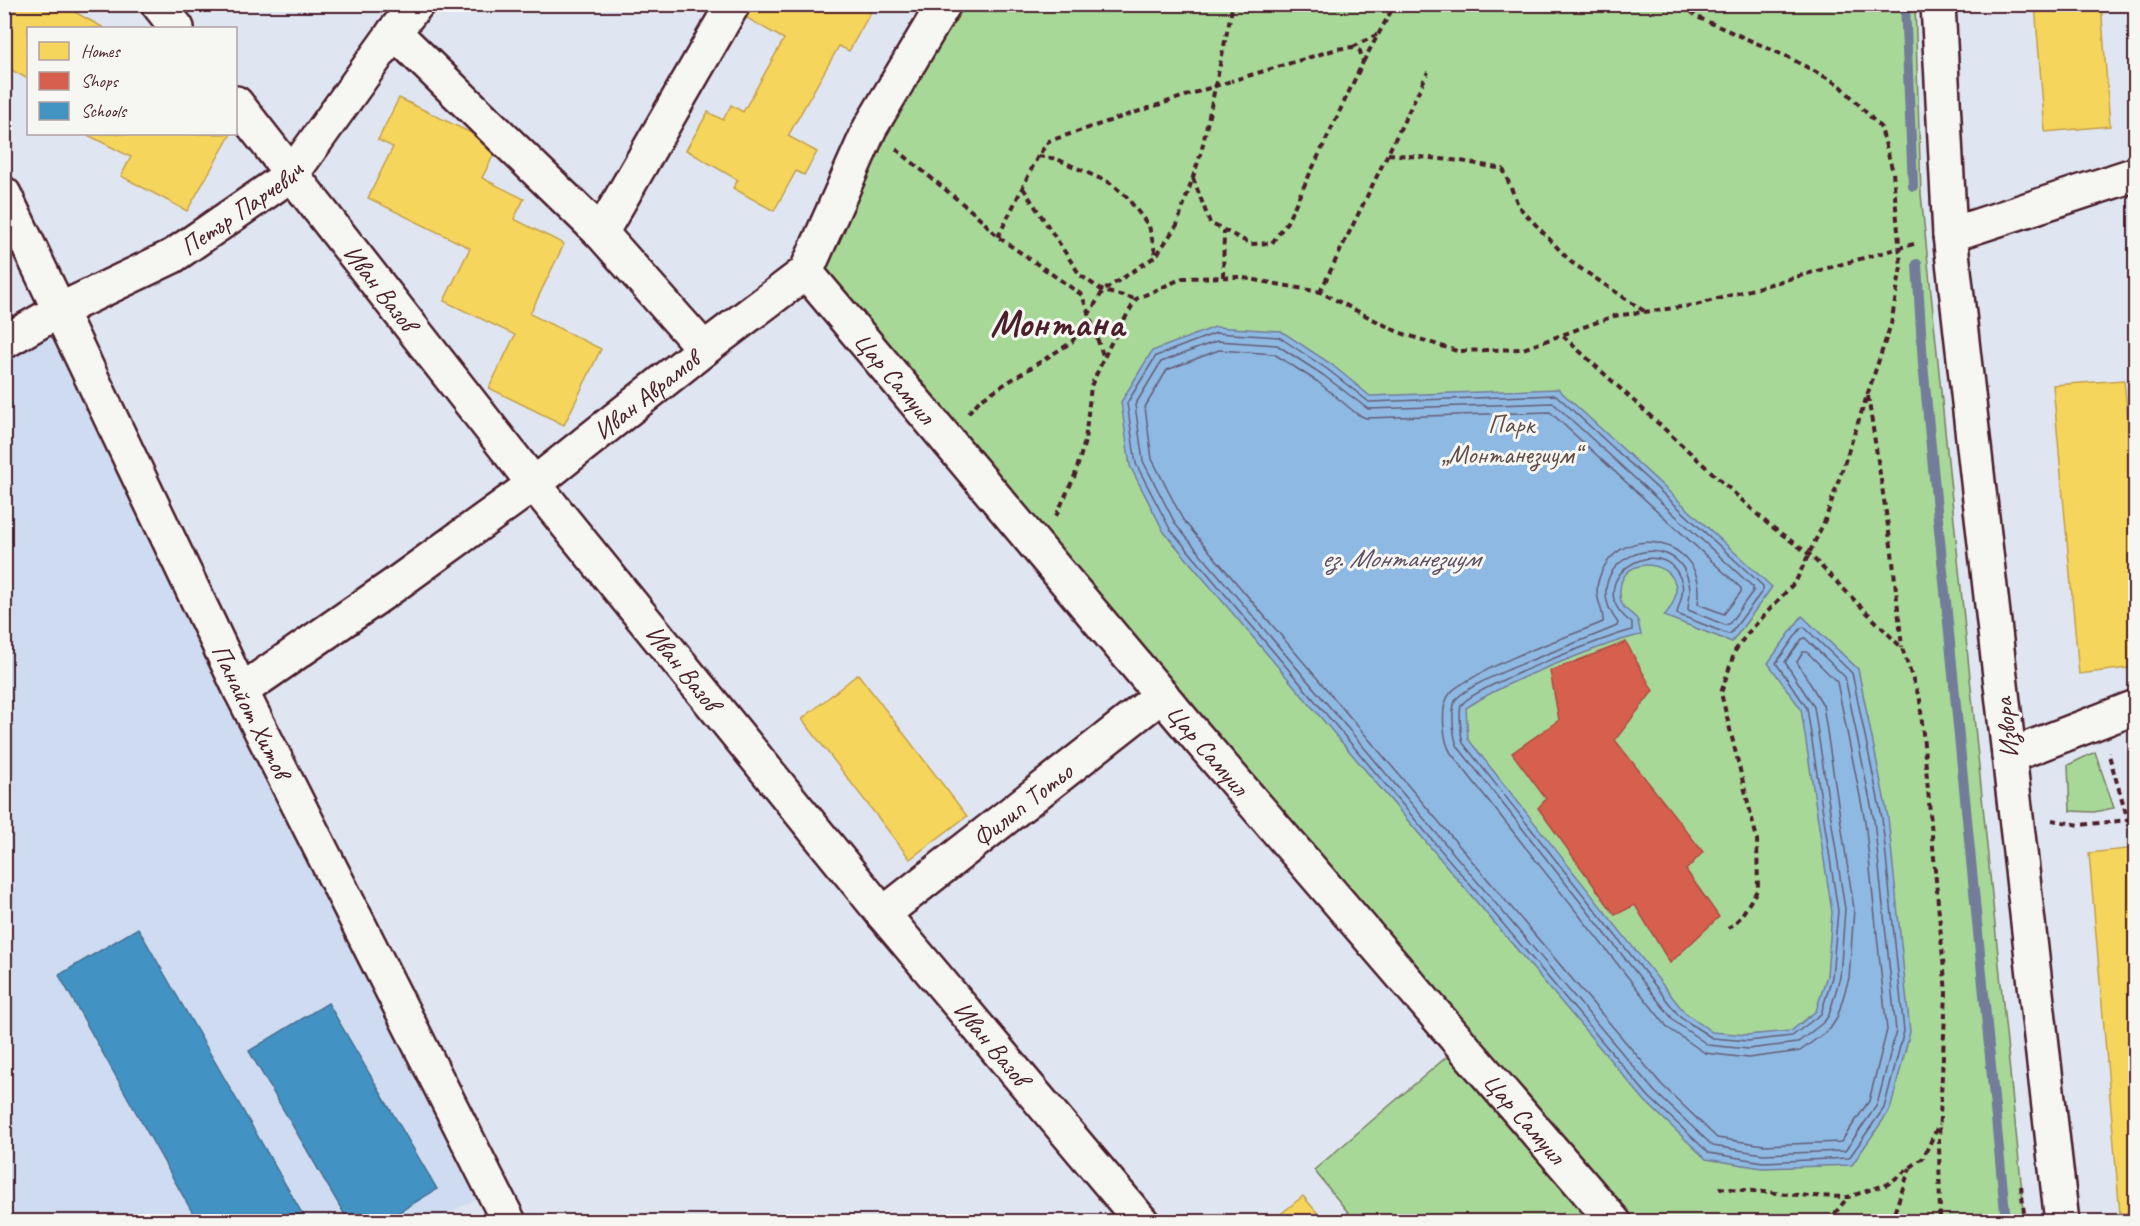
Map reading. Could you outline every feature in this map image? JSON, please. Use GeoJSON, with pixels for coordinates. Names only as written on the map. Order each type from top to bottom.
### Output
{"type":"FeatureCollection","features":[{"type":"Feature","properties":{"kind":"street"},"geometry":{"type":"LineString","coordinates":[[158,4],[176,27]]}},
{"type":"Feature","properties":{"kind":"street","name":"Петър Парчевич"},"geometry":{"type":"LineString","coordinates":[[4,342],[60,310],[173,256],[292,174],[394,32],[417,4]]}},
{"type":"Feature","properties":{"kind":"street"},"geometry":{"type":"LineString","coordinates":[[601,233],[733,4]]}},
{"type":"Feature","properties":{"kind":"street","name":"Иван Аврамов"},"geometry":{"type":"LineString","coordinates":[[241,691],[393,586],[534,484],[704,349],[806,272],[870,128],[944,4]]}},
{"type":"Feature","properties":{"kind":"street","name":"Извора"},"geometry":{"type":"LineString","coordinates":[[1938,4],[1950,235],[2062,1221]]}},
{"type":"Feature","properties":{"kind":"street"},"geometry":{"type":"LineString","coordinates":[[394,32],[601,233],[704,349]]}},
{"type":"Feature","properties":{"kind":"street","name":"Иван Вазов"},"geometry":{"type":"LineString","coordinates":[[237,104],[534,484],[883,914],[1142,1221]]}},
{"type":"Feature","properties":{"kind":"street"},"geometry":{"type":"LineString","coordinates":[[1950,235],[2136,174]]}},
{"type":"Feature","properties":{"kind":"street","name":"Панайот Хитов"},"geometry":{"type":"LineString","coordinates":[[4,194],[241,691],[509,1221]]}},
{"type":"Feature","properties":{"kind":"street","name":"Цар Самуил"},"geometry":{"type":"LineString","coordinates":[[806,272],[1162,695],[1614,1221]]}},
{"type":"Feature","properties":{"kind":"street","name":"Филип Тотьо"},"geometry":{"type":"LineString","coordinates":[[883,914],[1162,695]]}},
{"type":"Feature","properties":{"kind":"street"},"geometry":{"type":"LineString","coordinates":[[2009,756],[2136,707]]}},
{"type":"Feature","properties":{"kind":"path"},"geometry":{"type":"LineString","coordinates":[[946,438],[981,399],[1071,342],[1103,291],[1156,256],[1177,225],[1201,153],[1233,4]]}},
{"type":"Feature","properties":{"kind":"path"},"geometry":{"type":"LineString","coordinates":[[1193,177],[1210,223],[1251,244],[1272,243],[1287,222],[1363,62],[1395,4]]}},
{"type":"Feature","properties":{"kind":"path"},"geometry":{"type":"LineString","coordinates":[[1683,4],[1697,17],[1788,57],[1840,85],[1881,128],[1893,172],[1901,267],[1891,324],[1826,518],[1796,581],[1746,635],[1736,651],[1721,693],[1757,839],[1758,889],[1740,918],[1726,931]]}},
{"type":"Feature","properties":{"kind":"path"},"geometry":{"type":"LineString","coordinates":[[998,237],[1038,156],[1049,141],[1279,65],[1352,47],[1380,34]]}},
{"type":"Feature","properties":{"kind":"path"},"geometry":{"type":"LineString","coordinates":[[1352,47],[1360,51],[1363,62]]}},
{"type":"Feature","properties":{"kind":"path"},"geometry":{"type":"LineString","coordinates":[[1320,292],[1428,72]]}},
{"type":"Feature","properties":{"kind":"path"},"geometry":{"type":"LineString","coordinates":[[870,128],[980,218],[998,237],[1082,295],[1104,358]]}},
{"type":"Feature","properties":{"kind":"path"},"geometry":{"type":"LineString","coordinates":[[1389,154],[1461,161],[1503,169],[1519,207],[1571,261],[1644,312]]}},
{"type":"Feature","properties":{"kind":"path"},"geometry":{"type":"LineString","coordinates":[[1038,156],[1057,159],[1110,183],[1126,196],[1149,226],[1156,256]]}},
{"type":"Feature","properties":{"kind":"path"},"geometry":{"type":"LineString","coordinates":[[1023,188],[1080,275],[1103,291],[1136,299]]}},
{"type":"Feature","properties":{"kind":"path"},"geometry":{"type":"LineString","coordinates":[[1223,277],[1224,231]]}},
{"type":"Feature","properties":{"kind":"path"},"geometry":{"type":"LineString","coordinates":[[1040,550],[1075,475],[1085,441],[1090,386],[1104,358],[1136,299],[1183,278],[1239,277],[1320,292],[1398,332],[1457,351],[1523,349],[1614,316],[1696,304],[1950,235]]}},
{"type":"Feature","properties":{"kind":"path"},"geometry":{"type":"LineString","coordinates":[[1563,336],[1768,524],[1809,554],[1902,648]]}},
{"type":"Feature","properties":{"kind":"path"},"geometry":{"type":"LineString","coordinates":[[1868,394],[1892,552],[1902,648],[1920,700],[1938,882],[1946,993],[1940,1121],[1940,1221]]}},
{"type":"Feature","properties":{"kind":"path"},"geometry":{"type":"LineString","coordinates":[[2043,823],[2052,820],[2080,825],[2128,820],[2106,746]]}},
{"type":"Feature","properties":{"kind":"path"},"geometry":{"type":"LineString","coordinates":[[2051,810],[2052,820]]}},
{"type":"Feature","properties":{"kind":"path"},"geometry":{"type":"LineString","coordinates":[[1719,1188],[1848,1197],[1888,1184],[1923,1158],[1940,1121]]}},
{"type":"Feature","properties":{"kind":"path"},"geometry":{"type":"LineString","coordinates":[[1891,1221],[1910,1167]]}},
{"type":"Feature","properties":{"kind":"path"},"geometry":{"type":"LineString","coordinates":[[1828,1221],[1848,1197]]}},
{"type":"Feature","properties":{"kind":"shaded area"},"geometry":{"type":"Polygon","coordinates":[[[48,328],[484,1195],[433,1221],[5,1221],[4,353],[48,328]]]}},
{"type":"Feature","properties":{"kind":"green space","name":"Парк „Монтанезиум“"},"geometry":{"type":"Polygon","coordinates":[[[944,5],[1915,5],[1921,194],[2025,1221],[1623,1221],[806,272],[944,5]]]}},
{"type":"Feature","properties":{"kind":"green space"},"geometry":{"type":"Polygon","coordinates":[[[2095,752],[2114,808],[2094,812],[2070,811],[2068,765],[2095,752]]]}},
{"type":"Feature","properties":{"kind":"green space"},"geometry":{"type":"Polygon","coordinates":[[[1457,1048],[1599,1221],[1355,1221],[1314,1170],[1457,1048]]]}},
{"type":"Feature","properties":{"kind":"water","name":"ез. Монтанезиум"},"geometry":{"type":"Polygon","coordinates":[[[1215,327],[1281,331],[1331,364],[1370,396],[1558,389],[1772,587],[1732,642],[1664,616],[1674,599],[1675,584],[1669,574],[1658,567],[1646,565],[1633,568],[1624,577],[1620,598],[1624,607],[1638,621],[1641,635],[1609,644],[1535,672],[1466,708],[1468,739],[1685,1013],[1712,1032],[1747,1035],[1791,1031],[1816,1011],[1827,975],[1832,912],[1801,709],[1768,663],[1802,616],[1858,669],[1888,817],[1910,1032],[1890,1110],[1852,1165],[1762,1168],[1706,1159],[1645,1101],[1164,532],[1130,466],[1121,402],[1152,351],[1215,327]]]}},
{"type":"Feature","properties":{"kind":"building: Homes"},"geometry":{"type":"Polygon","coordinates":[[[18,4],[60,4],[102,27],[27,27],[27,78],[4,66],[4,29],[18,4]]]}},
{"type":"Feature","properties":{"kind":"building: Homes"},"geometry":{"type":"Polygon","coordinates":[[[742,4],[871,4],[874,6],[849,51],[839,46],[788,136],[817,152],[804,175],[796,171],[774,211],[733,188],[738,180],[686,150],[708,112],[723,120],[731,105],[743,112],[784,39],[738,13],[742,4]]]}},
{"type":"Feature","properties":{"kind":"building: Homes"},"geometry":{"type":"Polygon","coordinates":[[[2035,4],[2101,4],[2110,126],[2045,132],[2035,4]]]}},
{"type":"Feature","properties":{"kind":"building: Homes"},"geometry":{"type":"Polygon","coordinates":[[[399,98],[498,146],[482,178],[524,199],[514,219],[564,244],[530,314],[601,349],[564,425],[489,388],[515,335],[444,301],[470,248],[368,198],[393,147],[378,140],[399,98]]]}},
{"type":"Feature","properties":{"kind":"building: Homes"},"geometry":{"type":"Polygon","coordinates":[[[88,135],[230,135],[187,211],[121,176],[131,157],[88,135]]]}},
{"type":"Feature","properties":{"kind":"building: Homes"},"geometry":{"type":"Polygon","coordinates":[[[2124,380],[2136,500],[2136,667],[2079,674],[2053,385],[2124,380]]]}},
{"type":"Feature","properties":{"kind":"building: Homes"},"geometry":{"type":"Polygon","coordinates":[[[858,674],[967,816],[910,859],[802,719],[858,674]]]}},
{"type":"Feature","properties":{"kind":"building: Homes"},"geometry":{"type":"Polygon","coordinates":[[[2136,848],[2136,1212],[2120,1214],[2089,853],[2136,848]]]}},
{"type":"Feature","properties":{"kind":"building: Homes"},"geometry":{"type":"Polygon","coordinates":[[[1303,1196],[1325,1222],[1271,1222],[1303,1196]]]}},
{"type":"Feature","properties":{"kind":"building: Shops"},"geometry":{"type":"Polygon","coordinates":[[[1626,642],[1653,691],[1615,740],[1703,852],[1686,870],[1719,917],[1670,963],[1635,905],[1615,915],[1538,808],[1546,799],[1512,753],[1559,720],[1550,671],[1626,642]]]}},
{"type":"Feature","properties":{"kind":"building: Schools"},"geometry":{"type":"Polygon","coordinates":[[[138,928],[307,1222],[191,1222],[196,1219],[59,975],[138,928]]]}},
{"type":"Feature","properties":{"kind":"building: Schools"},"geometry":{"type":"Polygon","coordinates":[[[328,1003],[437,1189],[383,1222],[349,1222],[249,1051],[328,1003]]]}},
{"type":"Feature","properties":{"kind":"waterway"},"geometry":{"type":"LineString","coordinates":[[1905,4],[1913,186]]}},
{"type":"Feature","properties":{"kind":"waterway"},"geometry":{"type":"LineString","coordinates":[[1917,264],[1923,364],[2006,1222]]}},
{"type":"Feature","properties":{"kind":"district","name":"Монтана"},"geometry":{"type":"Point","coordinates":[1057,323]}}]}
